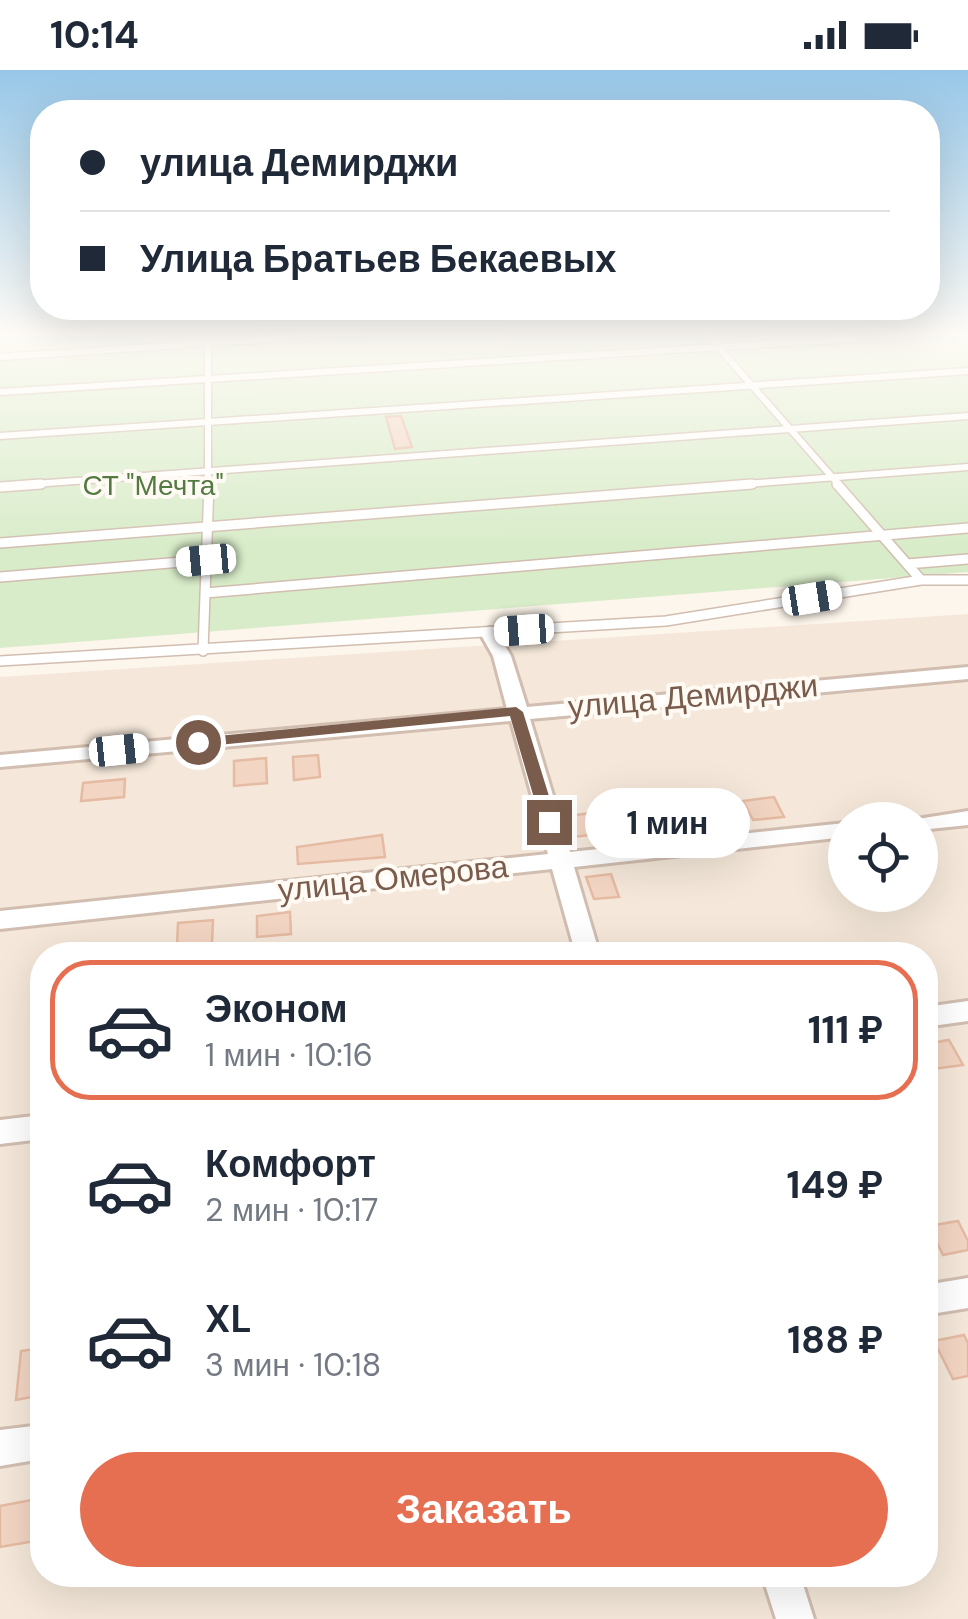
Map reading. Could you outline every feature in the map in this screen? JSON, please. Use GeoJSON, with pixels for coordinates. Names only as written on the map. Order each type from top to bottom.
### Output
{"type":"FeatureCollection","features":[{"type":"Feature","properties":{"kind":"street"},"geometry":{"type":"LineString","coordinates":[[489,633],[502,656],[584,942]]}},
{"type":"Feature","properties":{"kind":"street","name":"улица Демирджи"},"geometry":{"type":"LineString","coordinates":[[0,762],[968,672]]}},
{"type":"Feature","properties":{"kind":"street"},"geometry":{"type":"LineString","coordinates":[[938,820],[968,818]]}},
{"type":"Feature","properties":{"kind":"street","name":"улица Омерова"},"geometry":{"type":"LineString","coordinates":[[0,920],[828,832]]}},
{"type":"Feature","properties":{"kind":"street"},"geometry":{"type":"LineString","coordinates":[[938,1015],[968,1011]]}},
{"type":"Feature","properties":{"kind":"street"},"geometry":{"type":"LineString","coordinates":[[0,1132],[30,1128]]}},
{"type":"Feature","properties":{"kind":"street"},"geometry":{"type":"LineString","coordinates":[[938,1298],[968,1293]]}},
{"type":"Feature","properties":{"kind":"street"},"geometry":{"type":"LineString","coordinates":[[0,1448],[30,1444]]}},
{"type":"Feature","properties":{"kind":"street"},"geometry":{"type":"LineString","coordinates":[[785,1587],[795,1619]]}},
{"type":"Feature","properties":{"kind":"lane"},"geometry":{"type":"LineString","coordinates":[[203,652],[208,405]]}},
{"type":"Feature","properties":{"kind":"lane"},"geometry":{"type":"LineString","coordinates":[[0,436],[453,405]]}},
{"type":"Feature","properties":{"kind":"lane"},"geometry":{"type":"LineString","coordinates":[[768,405],[921,580]]}},
{"type":"Feature","properties":{"kind":"lane"},"geometry":{"type":"LineString","coordinates":[[0,487],[968,416]]}},
{"type":"Feature","properties":{"kind":"lane"},"geometry":{"type":"LineString","coordinates":[[0,544],[968,467]]}},
{"type":"Feature","properties":{"kind":"lane"},"geometry":{"type":"LineString","coordinates":[[205,593],[968,528]]}},
{"type":"Feature","properties":{"kind":"lane"},"geometry":{"type":"LineString","coordinates":[[907,564],[968,559]]}},
{"type":"Feature","properties":{"kind":"lane"},"geometry":{"type":"LineString","coordinates":[[0,578],[206,560]]}},
{"type":"Feature","properties":{"kind":"lane"},"geometry":{"type":"LineString","coordinates":[[0,661],[666,622],[921,580],[968,580]]}},
{"type":"Feature","properties":{"kind":"shaded area"},"geometry":{"type":"Polygon","coordinates":[[[968,614],[968,1619],[0,1619],[0,677],[968,614]]]}},
{"type":"Feature","properties":{"kind":"green space","name":"СТ \"Мечта\""},"geometry":{"type":"Polygon","coordinates":[[[0,405],[968,405],[968,572],[0,648],[0,405]]]}},
{"type":"Feature","properties":{"kind":"building"},"geometry":{"type":"Polygon","coordinates":[[[401,416],[412,447],[395,449],[386,417],[401,416]]]}},
{"type":"Feature","properties":{"kind":"building"},"geometry":{"type":"Polygon","coordinates":[[[318,755],[320,777],[294,780],[293,757],[318,755]]]}},
{"type":"Feature","properties":{"kind":"building"},"geometry":{"type":"Polygon","coordinates":[[[266,758],[267,783],[234,786],[234,761],[266,758]]]}},
{"type":"Feature","properties":{"kind":"building"},"geometry":{"type":"Polygon","coordinates":[[[125,779],[124,797],[81,801],[83,783],[125,779]]]}},
{"type":"Feature","properties":{"kind":"building"},"geometry":{"type":"Polygon","coordinates":[[[774,797],[784,817],[753,820],[743,801],[774,797]]]}},
{"type":"Feature","properties":{"kind":"building"},"geometry":{"type":"Polygon","coordinates":[[[592,813],[600,834],[573,837],[566,816],[592,813]]]}},
{"type":"Feature","properties":{"kind":"building"},"geometry":{"type":"Polygon","coordinates":[[[382,835],[385,857],[298,864],[297,847],[382,835]]]}},
{"type":"Feature","properties":{"kind":"building"},"geometry":{"type":"Polygon","coordinates":[[[611,874],[619,897],[594,899],[586,877],[611,874]]]}},
{"type":"Feature","properties":{"kind":"building"},"geometry":{"type":"Polygon","coordinates":[[[290,912],[291,934],[257,937],[257,916],[290,912]]]}},
{"type":"Feature","properties":{"kind":"building"},"geometry":{"type":"Polygon","coordinates":[[[213,920],[212,942],[177,942],[178,923],[213,920]]]}},
{"type":"Feature","properties":{"kind":"building"},"geometry":{"type":"Polygon","coordinates":[[[949,1040],[963,1065],[938,1068],[938,1042],[949,1040]]]}},
{"type":"Feature","properties":{"kind":"building"},"geometry":{"type":"Polygon","coordinates":[[[958,1221],[968,1250],[943,1255],[938,1245],[938,1224],[958,1221]]]}},
{"type":"Feature","properties":{"kind":"building"},"geometry":{"type":"Polygon","coordinates":[[[964,1335],[968,1343],[968,1376],[953,1379],[938,1349],[938,1340],[964,1335]]]}},
{"type":"Feature","properties":{"kind":"building"},"geometry":{"type":"Polygon","coordinates":[[[30,1350],[30,1397],[16,1400],[21,1351],[30,1350]]]}},
{"type":"Feature","properties":{"kind":"building"},"geometry":{"type":"Polygon","coordinates":[[[30,1500],[30,1542],[0,1547],[0,1506],[30,1500]]]}},
{"type":"Feature","properties":{"kind":"route"},"geometry":{"type":"LineString","coordinates":[[198,742],[516,712],[549,822]]}}]}
